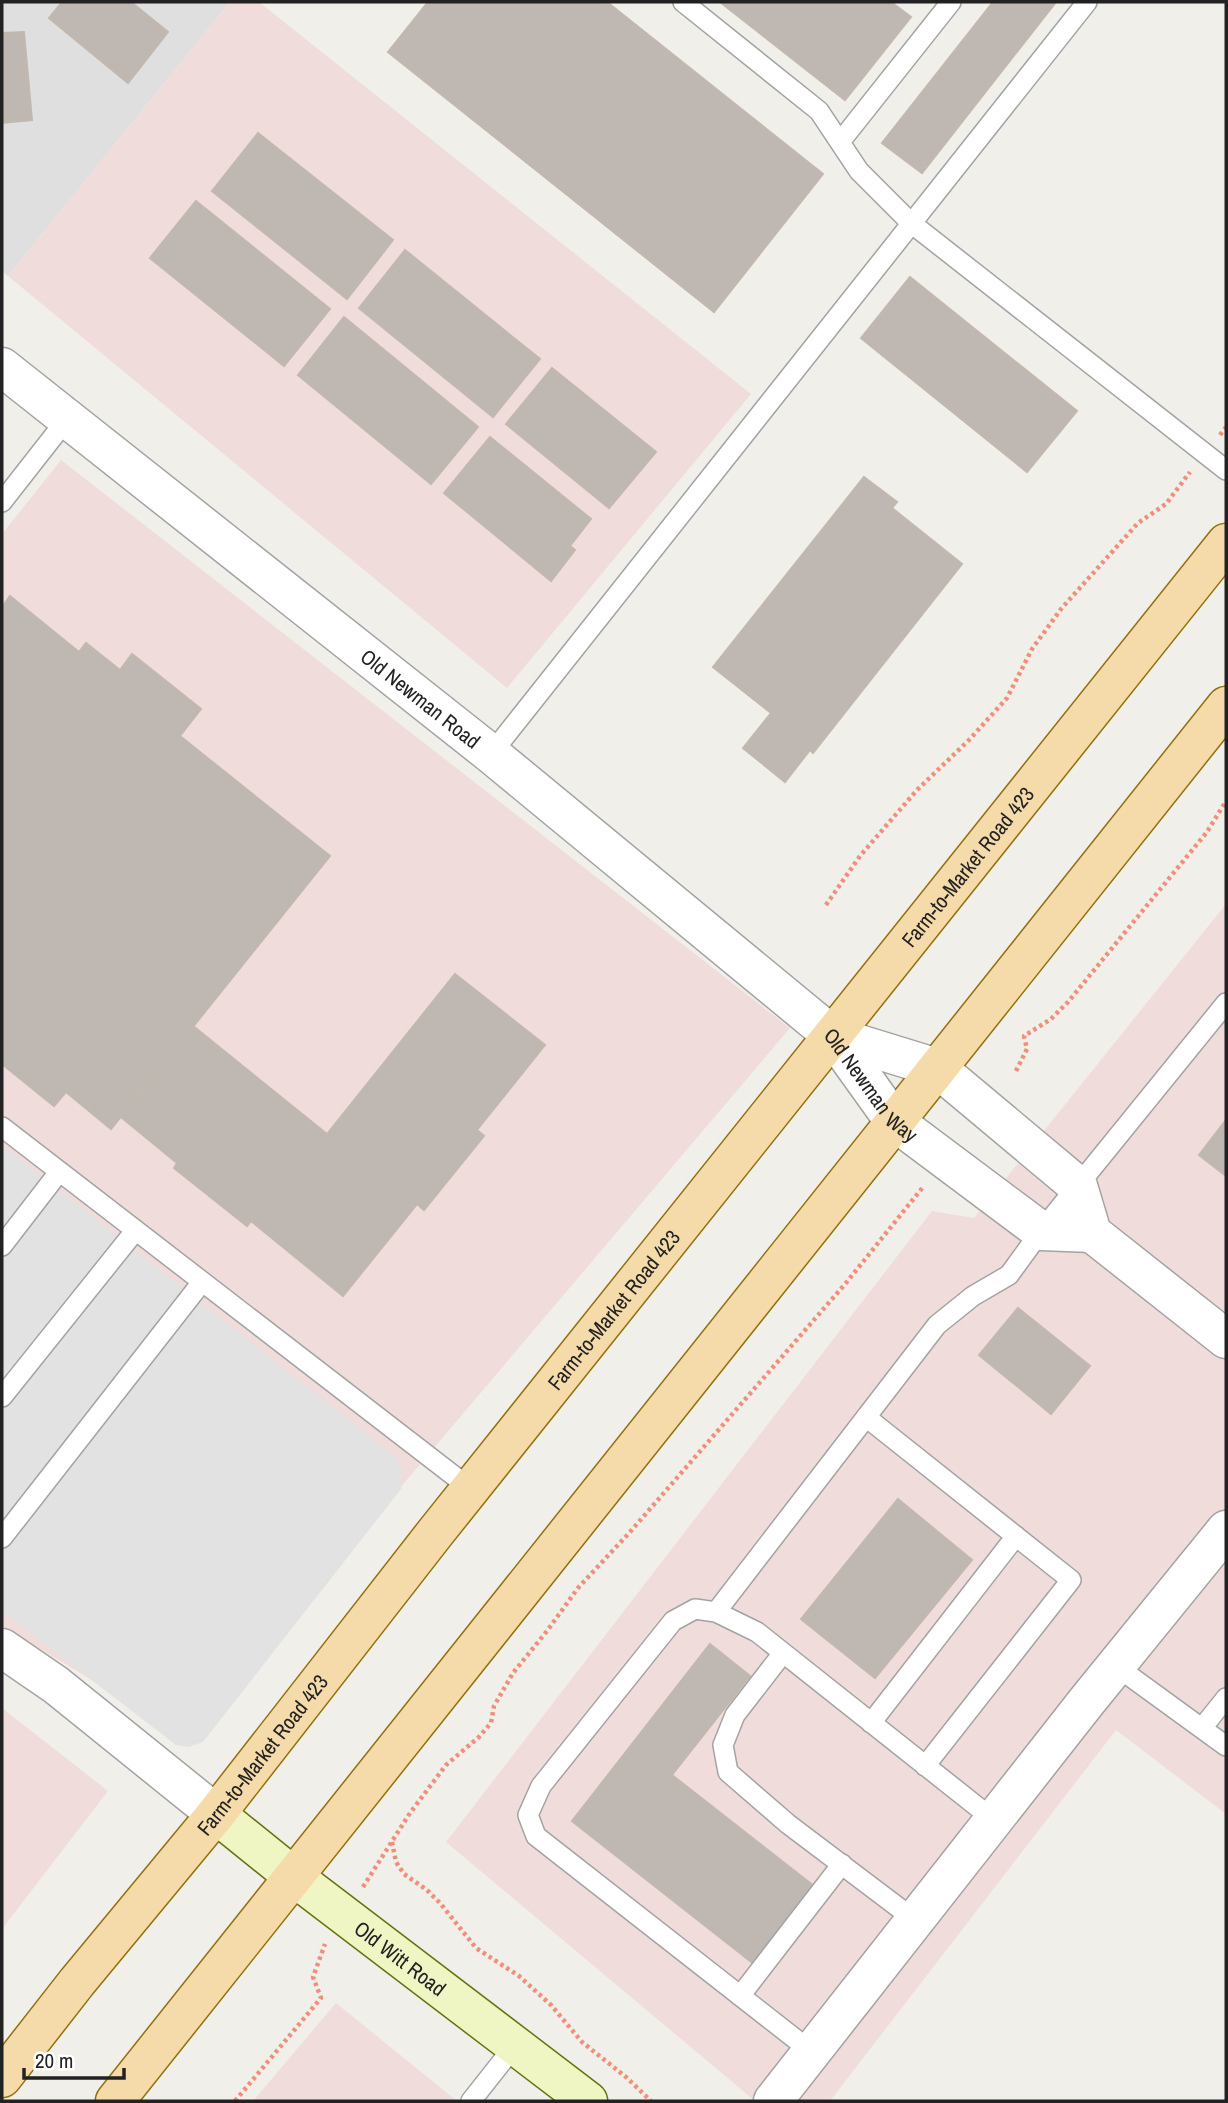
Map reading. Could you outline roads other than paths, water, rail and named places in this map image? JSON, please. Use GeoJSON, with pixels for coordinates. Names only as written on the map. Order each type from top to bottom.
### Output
{"type":"FeatureCollection","features":[{"type":"Feature","properties":{"kind":"main road","name":"Farm-to-Market Road 423"},"geometry":{"type":"LineString","coordinates":[[2,2078],[77,1982],[216,1814],[471,1489],[1226,542]]}},
{"type":"Feature","properties":{"kind":"main road"},"geometry":{"type":"LineString","coordinates":[[115,2101],[1226,706]]}},
{"type":"Feature","properties":{"kind":"street","name":"Old Newman Road"},"geometry":{"type":"LineString","coordinates":[[2,367],[491,754],[833,1036]]}},
{"type":"Feature","properties":{"kind":"street","name":"Old Newman Way"},"geometry":{"type":"LineString","coordinates":[[833,1036],[937,1068],[1078,1186]]}},
{"type":"Feature","properties":{"kind":"street","name":"Old Newman Way"},"geometry":{"type":"LineString","coordinates":[[833,1036],[894,1121],[1041,1231]]}},
{"type":"Feature","properties":{"kind":"street"},"geometry":{"type":"LineString","coordinates":[[1078,1186],[1092,1233],[1226,1339]]}},
{"type":"Feature","properties":{"kind":"street"},"geometry":{"type":"LineString","coordinates":[[1041,1231],[1092,1233]]}},
{"type":"Feature","properties":{"kind":"street"},"geometry":{"type":"LineString","coordinates":[[773,2101],[1116,1666],[1226,1531]]}},
{"type":"Feature","properties":{"kind":"street"},"geometry":{"type":"LineString","coordinates":[[2,1648],[56,1685],[216,1814]]}},
{"type":"Feature","properties":{"kind":"street","name":"Old Witt Road"},"geometry":{"type":"LineString","coordinates":[[216,1814],[294,1877],[589,2101]]}},
{"type":"Feature","properties":{"kind":"lane"},"geometry":{"type":"LineString","coordinates":[[683,2],[819,111],[859,171],[911,223],[1226,470]]}},
{"type":"Feature","properties":{"kind":"lane"},"geometry":{"type":"LineString","coordinates":[[491,754],[1087,2]]}},
{"type":"Feature","properties":{"kind":"lane"},"geometry":{"type":"LineString","coordinates":[[840,142],[943,4]]}},
{"type":"Feature","properties":{"kind":"lane"},"geometry":{"type":"LineString","coordinates":[[2,502],[68,419]]}},
{"type":"Feature","properties":{"kind":"lane"},"geometry":{"type":"LineString","coordinates":[[716,1612],[937,1325],[973,1296],[1009,1275],[1041,1231],[1226,1003]]}},
{"type":"Feature","properties":{"kind":"lane"},"geometry":{"type":"LineString","coordinates":[[2,1127],[471,1489]]}},
{"type":"Feature","properties":{"kind":"lane"},"geometry":{"type":"LineString","coordinates":[[2,1246],[59,1172]]}},
{"type":"Feature","properties":{"kind":"lane"},"geometry":{"type":"LineString","coordinates":[[2,1397],[135,1231]]}},
{"type":"Feature","properties":{"kind":"lane"},"geometry":{"type":"LineString","coordinates":[[2,1538],[202,1282]]}},
{"type":"Feature","properties":{"kind":"lane"},"geometry":{"type":"LineString","coordinates":[[866,1417],[1071,1580],[925,1766]]}},
{"type":"Feature","properties":{"kind":"lane"},"geometry":{"type":"LineString","coordinates":[[870,1723],[1016,1536]]}},
{"type":"Feature","properties":{"kind":"lane"},"geometry":{"type":"LineString","coordinates":[[812,2052],[536,1836],[528,1815],[541,1786],[673,1621],[695,1609],[716,1612],[757,1632],[994,1820]]}},
{"type":"Feature","properties":{"kind":"lane"},"geometry":{"type":"LineString","coordinates":[[783,1653],[735,1715],[723,1745],[728,1772],[788,1824],[915,1920]]}},
{"type":"Feature","properties":{"kind":"lane"},"geometry":{"type":"LineString","coordinates":[[1116,1666],[1226,1746]]}},
{"type":"Feature","properties":{"kind":"lane"},"geometry":{"type":"LineString","coordinates":[[1202,1728],[1226,1698]]}},
{"type":"Feature","properties":{"kind":"lane"},"geometry":{"type":"LineString","coordinates":[[740,1996],[842,1864]]}},
{"type":"Feature","properties":{"kind":"lane"},"geometry":{"type":"LineString","coordinates":[[471,2101],[516,2044]]}}]}
